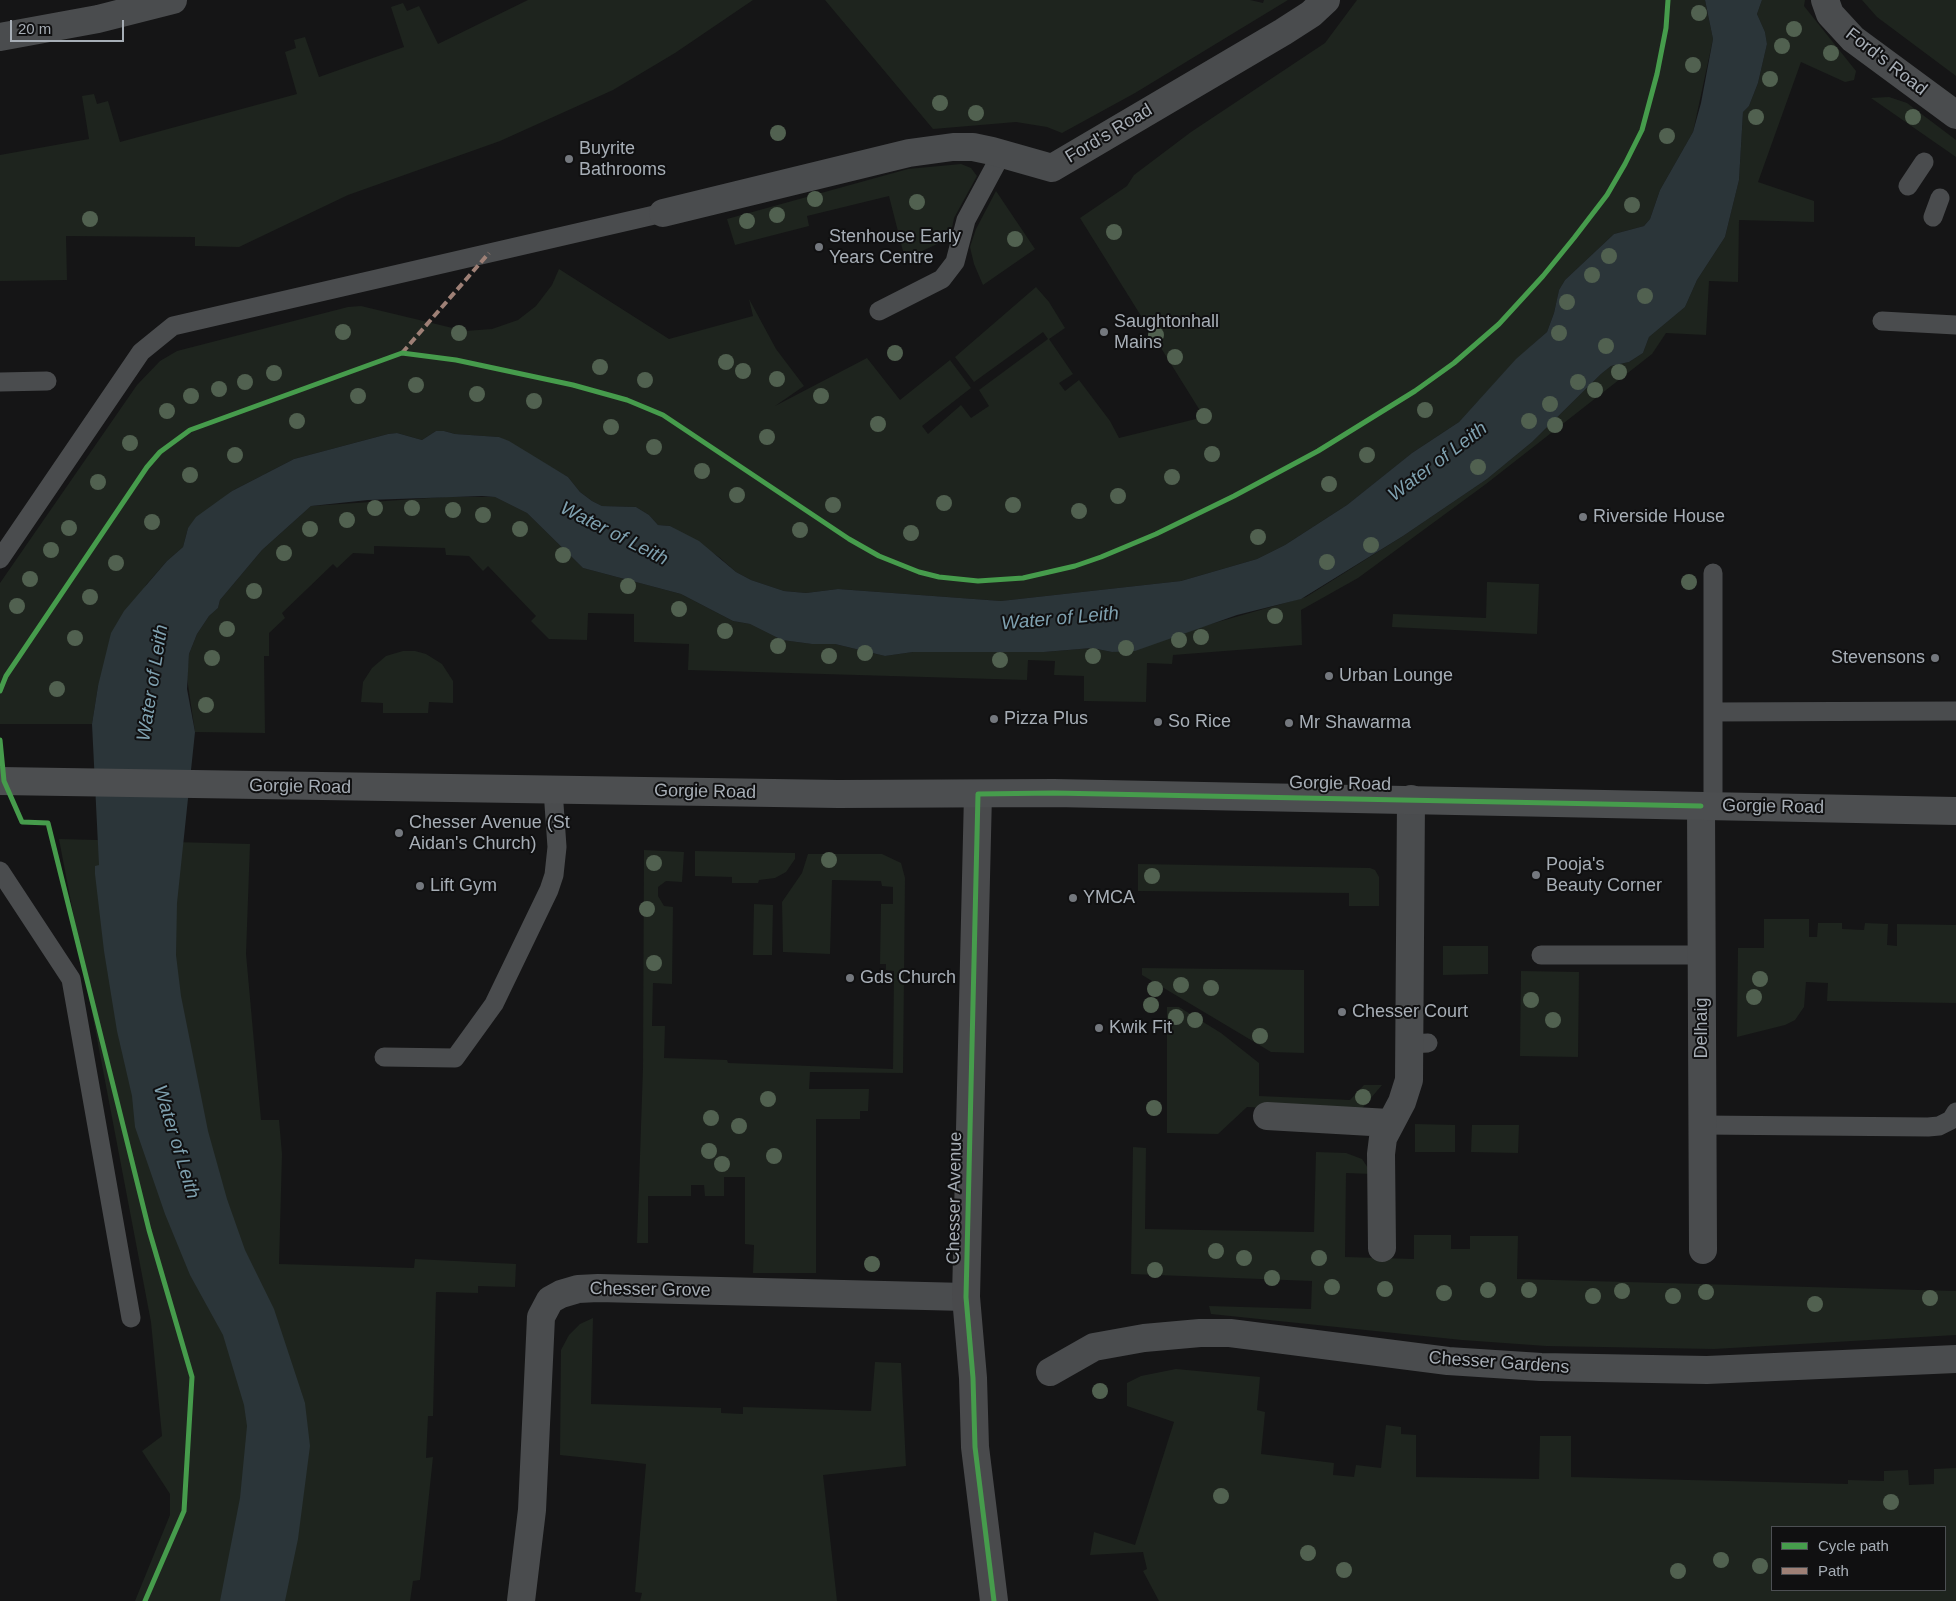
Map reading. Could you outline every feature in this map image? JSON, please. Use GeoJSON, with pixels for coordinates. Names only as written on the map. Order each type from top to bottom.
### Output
{"type":"FeatureCollection","features":[{"type":"Feature","properties":{"kind":"main road","name":"Gorgie Road"},"geometry":{"type":"LineString","coordinates":[[0,781],[554,790],[1054,793],[1956,811]]}},
{"type":"Feature","properties":{"kind":"street"},"geometry":{"type":"LineString","coordinates":[[0,37],[98,19],[173,0]]}},
{"type":"Feature","properties":{"kind":"street","name":"Ford's Road"},"geometry":{"type":"LineString","coordinates":[[663,213],[909,153],[973,147],[1002,153],[1052,168],[1283,32],[1311,14],[1326,0]]}},
{"type":"Feature","properties":{"kind":"street","name":"Ford's Road"},"geometry":{"type":"LineString","coordinates":[[1825,0],[1830,14],[1853,39],[1956,115]]}},
{"type":"Feature","properties":{"kind":"street","name":"Chesser Avenue"},"geometry":{"type":"LineString","coordinates":[[978,794],[966,1297],[973,1378],[976,1447],[994,1601]]}},
{"type":"Feature","properties":{"kind":"street","name":"Gorgie Road"},"geometry":{"type":"LineString","coordinates":[[1382,1248],[1377,1216],[1383,1138],[1406,1092],[1418,1044],[1411,799]]}},
{"type":"Feature","properties":{"kind":"street","name":"Delhaig"},"geometry":{"type":"LineString","coordinates":[[1703,1250],[1702,955],[1707,806]]}},
{"type":"Feature","properties":{"kind":"street"},"geometry":{"type":"LineString","coordinates":[[1267,1116],[1389,1123]]}},
{"type":"Feature","properties":{"kind":"street","name":"Chesser Grove"},"geometry":{"type":"LineString","coordinates":[[520,1601],[532,1510],[541,1317],[550,1300],[578,1289],[598,1288],[966,1297]]}},
{"type":"Feature","properties":{"kind":"street","name":"Chesser Gardens"},"geometry":{"type":"LineString","coordinates":[[1050,1372],[1094,1347],[1144,1338],[1200,1333],[1230,1333],[1448,1361],[1551,1367],[1724,1370],[1956,1359]]}},
{"type":"Feature","properties":{"kind":"lane"},"geometry":{"type":"LineString","coordinates":[[879,310],[942,279],[955,262],[966,220],[1002,153]]}},
{"type":"Feature","properties":{"kind":"lane"},"geometry":{"type":"LineString","coordinates":[[1908,186],[1924,162]]}},
{"type":"Feature","properties":{"kind":"lane"},"geometry":{"type":"LineString","coordinates":[[1933,218],[1940,198]]}},
{"type":"Feature","properties":{"kind":"lane"},"geometry":{"type":"LineString","coordinates":[[0,559],[141,352],[173,326],[663,213]]}},
{"type":"Feature","properties":{"kind":"lane"},"geometry":{"type":"LineString","coordinates":[[1882,322],[1956,325]]}},
{"type":"Feature","properties":{"kind":"lane"},"geometry":{"type":"LineString","coordinates":[[0,382],[47,380]]}},
{"type":"Feature","properties":{"kind":"lane"},"geometry":{"type":"LineString","coordinates":[[1707,806],[1713,712],[1713,573]]}},
{"type":"Feature","properties":{"kind":"lane"},"geometry":{"type":"LineString","coordinates":[[1713,712],[1870,719],[1956,712]]}},
{"type":"Feature","properties":{"kind":"lane"},"geometry":{"type":"LineString","coordinates":[[384,1057],[455,1058],[494,1004],[554,876],[557,847],[554,790]]}},
{"type":"Feature","properties":{"kind":"lane"},"geometry":{"type":"LineString","coordinates":[[0,871],[71,979],[131,1318]]}},
{"type":"Feature","properties":{"kind":"lane"},"geometry":{"type":"LineString","coordinates":[[1540,955],[1702,955]]}},
{"type":"Feature","properties":{"kind":"lane"},"geometry":{"type":"LineString","coordinates":[[1702,1125],[1928,1127],[1939,1126],[1950,1120],[1956,1112]]}},
{"type":"Feature","properties":{"kind":"shaded area"},"geometry":{"type":"Polygon","coordinates":[[[528,0],[753,0],[675,53],[613,90],[500,141],[348,195],[239,247],[195,246],[195,237],[66,236],[67,280],[0,281],[0,155],[89,139],[82,96],[94,94],[97,104],[108,101],[120,142],[297,94],[285,52],[296,48],[294,40],[305,37],[319,77],[404,47],[391,7],[403,3],[407,11],[419,6],[438,44],[528,0]]]}},
{"type":"Feature","properties":{"kind":"shaded area"},"geometry":{"type":"Polygon","coordinates":[[[825,0],[1250,0],[1263,3],[1264,0],[1288,0],[1135,93],[1062,133],[1047,127],[1016,122],[933,129],[825,0]]]}},
{"type":"Feature","properties":{"kind":"shaded area"},"geometry":{"type":"Polygon","coordinates":[[[1357,0],[1705,0],[1713,39],[1693,132],[1660,190],[1650,219],[1644,226],[1614,234],[1565,280],[1559,290],[1554,313],[1547,332],[1516,360],[1459,422],[1412,453],[1347,505],[1285,545],[1257,559],[1181,581],[1001,601],[838,589],[806,593],[784,591],[751,580],[736,572],[719,557],[670,526],[658,525],[649,515],[636,507],[602,506],[592,501],[580,492],[568,477],[499,437],[436,431],[422,440],[397,433],[388,434],[294,459],[232,491],[188,528],[183,547],[167,561],[146,585],[98,686],[92,724],[0,724],[0,583],[137,385],[160,361],[177,351],[348,307],[361,306],[465,331],[492,329],[518,320],[536,306],[552,285],[559,269],[669,339],[753,316],[749,299],[776,349],[804,386],[775,406],[867,358],[900,400],[950,360],[971,388],[922,426],[928,434],[961,405],[971,418],[989,406],[979,390],[1048,339],[1043,332],[974,382],[955,357],[1036,287],[1049,302],[1065,328],[1049,339],[1073,374],[1059,383],[1065,391],[1079,380],[1110,421],[1119,438],[1204,417],[1080,218],[1127,186],[1134,175],[1191,132],[1325,43],[1357,0]]]}},
{"type":"Feature","properties":{"kind":"shaded area"},"geometry":{"type":"Polygon","coordinates":[[[1762,0],[1805,0],[1804,6],[1856,71],[1854,80],[1845,82],[1801,62],[1758,182],[1814,201],[1814,222],[1739,220],[1738,282],[1709,281],[1706,335],[1666,333],[1652,354],[1486,484],[1358,578],[1301,610],[1302,645],[1173,655],[1172,664],[1147,663],[1146,702],[1084,701],[1084,676],[1054,675],[1055,661],[1028,660],[1027,680],[688,670],[689,644],[634,642],[634,614],[588,613],[587,640],[549,639],[531,621],[536,616],[488,566],[483,571],[469,556],[446,555],[445,548],[374,546],[374,554],[353,553],[337,568],[333,564],[282,613],[285,618],[269,633],[269,656],[264,656],[265,733],[195,732],[187,678],[189,654],[197,634],[209,616],[218,608],[220,600],[262,550],[311,506],[445,497],[495,497],[527,513],[583,568],[681,594],[733,621],[750,624],[782,640],[812,644],[835,644],[885,656],[913,652],[1044,652],[1092,648],[1112,652],[1306,597],[1403,536],[1487,479],[1532,442],[1601,374],[1611,366],[1629,362],[1643,353],[1649,337],[1685,307],[1697,280],[1725,237],[1739,180],[1743,112],[1749,106],[1758,83],[1767,44],[1765,32],[1757,14],[1762,0]]]}},
{"type":"Feature","properties":{"kind":"shaded area"},"geometry":{"type":"Polygon","coordinates":[[[1862,0],[1956,0],[1956,76],[1877,17],[1862,0]]]}},
{"type":"Feature","properties":{"kind":"shaded area"},"geometry":{"type":"Polygon","coordinates":[[[1889,97],[1907,103],[1956,140],[1956,157],[1871,98],[1889,97]]]}},
{"type":"Feature","properties":{"kind":"shaded area"},"geometry":{"type":"Polygon","coordinates":[[[961,164],[971,168],[977,176],[954,218],[950,238],[905,259],[889,196],[807,216],[809,226],[735,245],[727,219],[908,169],[961,164]]]}},
{"type":"Feature","properties":{"kind":"shaded area"},"geometry":{"type":"Polygon","coordinates":[[[996,191],[1035,249],[983,285],[974,264],[970,247],[976,229],[996,191]]]}},
{"type":"Feature","properties":{"kind":"shaded area"},"geometry":{"type":"Polygon","coordinates":[[[1487,582],[1539,584],[1537,634],[1392,627],[1393,614],[1486,618],[1487,582]]]}},
{"type":"Feature","properties":{"kind":"shaded area"},"geometry":{"type":"Polygon","coordinates":[[[403,651],[415,651],[426,654],[442,664],[453,681],[453,703],[429,702],[428,713],[383,713],[383,703],[361,702],[363,682],[372,668],[386,656],[403,651]]]}},
{"type":"Feature","properties":{"kind":"shaded area"},"geometry":{"type":"Polygon","coordinates":[[[59,839],[250,844],[246,954],[261,1120],[279,1120],[282,1154],[279,1264],[414,1268],[415,1259],[516,1264],[515,1287],[478,1286],[478,1293],[436,1292],[433,1416],[428,1416],[426,1458],[433,1457],[420,1580],[413,1581],[410,1601],[135,1601],[170,1515],[170,1494],[142,1451],[162,1436],[151,1322],[59,839]]]}},
{"type":"Feature","properties":{"kind":"shaded area"},"geometry":{"type":"Polygon","coordinates":[[[644,850],[684,852],[682,882],[666,881],[658,887],[658,896],[664,906],[673,907],[672,984],[653,983],[652,1026],[665,1026],[664,1058],[727,1060],[728,1063],[893,1069],[894,971],[886,970],[886,964],[880,964],[881,904],[893,904],[893,887],[882,886],[881,881],[832,880],[830,954],[783,952],[782,902],[802,873],[808,854],[882,854],[901,863],[905,878],[903,1073],[810,1072],[809,1089],[869,1089],[868,1111],[860,1111],[860,1119],[816,1119],[816,1273],[753,1273],[754,1245],[745,1244],[745,1177],[724,1177],[724,1196],[705,1196],[704,1185],[691,1185],[691,1196],[648,1196],[648,1243],[637,1243],[643,1068],[644,850]]]}},
{"type":"Feature","properties":{"kind":"shaded area"},"geometry":{"type":"Polygon","coordinates":[[[695,851],[795,853],[795,859],[786,872],[775,878],[759,880],[758,883],[732,883],[732,877],[695,876],[695,851]]]}},
{"type":"Feature","properties":{"kind":"shaded area"},"geometry":{"type":"Polygon","coordinates":[[[1138,864],[1370,868],[1375,870],[1379,877],[1379,906],[1349,906],[1349,893],[1138,891],[1138,864]]]}},
{"type":"Feature","properties":{"kind":"shaded area"},"geometry":{"type":"Polygon","coordinates":[[[754,904],[773,905],[772,955],[753,955],[754,904]]]}},
{"type":"Feature","properties":{"kind":"shaded area"},"geometry":{"type":"Polygon","coordinates":[[[1764,919],[1809,919],[1809,937],[1817,937],[1818,923],[1842,923],[1842,929],[1864,930],[1865,923],[1888,924],[1887,945],[1897,946],[1897,924],[1956,925],[1956,1003],[1827,1001],[1828,983],[1806,982],[1804,1007],[1795,1020],[1785,1025],[1737,1037],[1738,948],[1764,948],[1764,919]]]}},
{"type":"Feature","properties":{"kind":"shaded area"},"geometry":{"type":"Polygon","coordinates":[[[1443,946],[1488,946],[1488,974],[1443,975],[1443,946]]]}},
{"type":"Feature","properties":{"kind":"shaded area"},"geometry":{"type":"Polygon","coordinates":[[[1142,968],[1304,970],[1304,1053],[1271,1052],[1142,975],[1142,968]]]}},
{"type":"Feature","properties":{"kind":"shaded area"},"geometry":{"type":"Polygon","coordinates":[[[1521,971],[1579,972],[1578,1057],[1520,1056],[1521,971]]]}},
{"type":"Feature","properties":{"kind":"shaded area"},"geometry":{"type":"Polygon","coordinates":[[[1167,1007],[1179,1007],[1221,1033],[1259,1063],[1259,1096],[1350,1100],[1364,1085],[1382,1085],[1359,1112],[1247,1107],[1218,1134],[1167,1133],[1167,1007]]]}},
{"type":"Feature","properties":{"kind":"shaded area"},"geometry":{"type":"Polygon","coordinates":[[[1415,1124],[1455,1125],[1455,1152],[1415,1152],[1415,1124]]]}},
{"type":"Feature","properties":{"kind":"shaded area"},"geometry":{"type":"Polygon","coordinates":[[[1472,1125],[1519,1125],[1518,1153],[1471,1152],[1472,1125]]]}},
{"type":"Feature","properties":{"kind":"shaded area"},"geometry":{"type":"Polygon","coordinates":[[[1133,1147],[1146,1148],[1145,1229],[1314,1232],[1316,1152],[1346,1153],[1362,1159],[1372,1174],[1346,1173],[1345,1257],[1414,1259],[1414,1235],[1451,1235],[1451,1249],[1470,1249],[1470,1236],[1518,1236],[1517,1279],[1956,1291],[1956,1335],[1714,1349],[1546,1346],[1462,1340],[1211,1314],[1209,1306],[1311,1309],[1312,1281],[1131,1274],[1133,1147]]]}},
{"type":"Feature","properties":{"kind":"shaded area"},"geometry":{"type":"Polygon","coordinates":[[[593,1318],[591,1404],[721,1408],[721,1413],[743,1414],[743,1407],[871,1411],[875,1362],[901,1363],[906,1466],[823,1475],[837,1601],[640,1601],[642,1593],[635,1592],[646,1464],[560,1455],[561,1350],[569,1335],[580,1324],[593,1318]]]}},
{"type":"Feature","properties":{"kind":"shaded area"},"geometry":{"type":"Polygon","coordinates":[[[1176,1369],[1260,1377],[1257,1410],[1265,1412],[1261,1454],[1334,1463],[1333,1475],[1354,1477],[1356,1465],[1381,1468],[1386,1425],[1401,1427],[1401,1434],[1416,1435],[1416,1477],[1539,1479],[1540,1436],[1571,1436],[1571,1477],[1848,1484],[1848,1480],[1884,1481],[1884,1471],[1908,1470],[1909,1485],[1934,1484],[1934,1469],[1956,1468],[1956,1601],[1159,1601],[1143,1571],[1147,1569],[1143,1552],[1090,1555],[1094,1532],[1135,1545],[1174,1422],[1127,1406],[1127,1383],[1141,1376],[1176,1369]]]}},
{"type":"Feature","properties":{"kind":"water","name":"Water of Leith"},"geometry":{"type":"Polygon","coordinates":[[[1705,0],[1762,0],[1757,14],[1765,32],[1767,44],[1758,83],[1749,106],[1743,112],[1739,180],[1725,237],[1697,280],[1685,307],[1649,337],[1643,353],[1629,362],[1611,366],[1601,374],[1532,442],[1487,479],[1403,536],[1301,599],[1237,615],[1135,651],[1112,652],[1092,648],[1044,652],[913,652],[885,656],[835,644],[812,644],[782,640],[750,624],[733,621],[681,594],[583,568],[527,513],[495,497],[368,500],[311,506],[262,550],[220,600],[218,608],[209,616],[197,634],[189,654],[187,689],[195,732],[177,903],[176,955],[181,996],[208,1131],[227,1199],[245,1250],[274,1309],[305,1403],[310,1446],[298,1539],[285,1601],[220,1601],[240,1498],[247,1426],[244,1405],[223,1335],[190,1275],[165,1214],[135,1127],[132,1096],[117,1031],[104,951],[95,874],[95,866],[99,865],[92,724],[98,686],[111,633],[124,611],[167,561],[183,547],[188,528],[196,517],[232,491],[294,459],[388,434],[397,433],[422,440],[436,431],[444,431],[455,434],[499,437],[509,441],[568,477],[580,492],[592,501],[602,506],[636,507],[649,515],[658,525],[670,526],[699,541],[736,572],[751,580],[784,591],[806,593],[838,589],[1001,601],[1181,581],[1257,559],[1285,545],[1347,505],[1412,453],[1459,422],[1516,359],[1547,332],[1554,313],[1559,290],[1565,280],[1614,234],[1644,226],[1650,219],[1660,190],[1693,132],[1701,103],[1713,39],[1705,0]]]}},
{"type":"Feature","properties":{"kind":"marked path"},"geometry":{"type":"LineString","coordinates":[[402,353],[489,253]]}},
{"type":"Feature","properties":{"kind":"cycle path"},"geometry":{"type":"LineString","coordinates":[[0,691],[6,676],[147,467],[160,452],[190,430],[402,353],[456,360],[573,385],[627,400],[663,415],[849,539],[879,556],[919,572],[939,577],[978,581],[1023,578],[1075,566],[1101,557],[1156,534],[1234,496],[1318,451],[1415,391],[1454,363],[1499,324],[1543,276],[1574,238],[1607,195],[1625,164],[1642,130],[1657,74],[1666,28],[1668,0]]}},
{"type":"Feature","properties":{"kind":"cycle path"},"geometry":{"type":"LineString","coordinates":[[0,740],[4,781],[22,822],[48,823],[149,1230],[192,1377],[184,1511],[145,1601]]}},
{"type":"Feature","properties":{"kind":"cycle path"},"geometry":{"type":"LineString","coordinates":[[994,1601],[975,1447],[973,1378],[966,1297],[978,794],[1054,793],[1701,806]]}},
{"type":"Feature","properties":{"kind":"place","name":"Buyrite Bathrooms"},"geometry":{"type":"Point","coordinates":[569,159]}},
{"type":"Feature","properties":{"kind":"place","name":"Stenhouse Early Years Centre"},"geometry":{"type":"Point","coordinates":[819,247]}},
{"type":"Feature","properties":{"kind":"place","name":"Saughtonhall Mains"},"geometry":{"type":"Point","coordinates":[1104,332]}},
{"type":"Feature","properties":{"kind":"place","name":"Riverside House"},"geometry":{"type":"Point","coordinates":[1583,517]}},
{"type":"Feature","properties":{"kind":"place","name":"Stevensons"},"geometry":{"type":"Point","coordinates":[1935,658]}},
{"type":"Feature","properties":{"kind":"place","name":"Urban Lounge"},"geometry":{"type":"Point","coordinates":[1329,676]}},
{"type":"Feature","properties":{"kind":"place","name":"Pizza Plus"},"geometry":{"type":"Point","coordinates":[994,719]}},
{"type":"Feature","properties":{"kind":"place","name":"So Rice"},"geometry":{"type":"Point","coordinates":[1158,722]}},
{"type":"Feature","properties":{"kind":"place","name":"Mr Shawarma"},"geometry":{"type":"Point","coordinates":[1289,723]}},
{"type":"Feature","properties":{"kind":"place","name":"Chesser Avenue (St Aidan's Church)"},"geometry":{"type":"Point","coordinates":[399,833]}},
{"type":"Feature","properties":{"kind":"place","name":"Pooja's Beauty Corner"},"geometry":{"type":"Point","coordinates":[1536,875]}},
{"type":"Feature","properties":{"kind":"place","name":"Lift Gym"},"geometry":{"type":"Point","coordinates":[420,886]}},
{"type":"Feature","properties":{"kind":"place","name":"YMCA"},"geometry":{"type":"Point","coordinates":[1073,898]}},
{"type":"Feature","properties":{"kind":"place","name":"Gds Church"},"geometry":{"type":"Point","coordinates":[850,978]}},
{"type":"Feature","properties":{"kind":"place","name":"Chesser Court"},"geometry":{"type":"Point","coordinates":[1342,1012]}},
{"type":"Feature","properties":{"kind":"place","name":"Kwik Fit"},"geometry":{"type":"Point","coordinates":[1099,1028]}}]}
